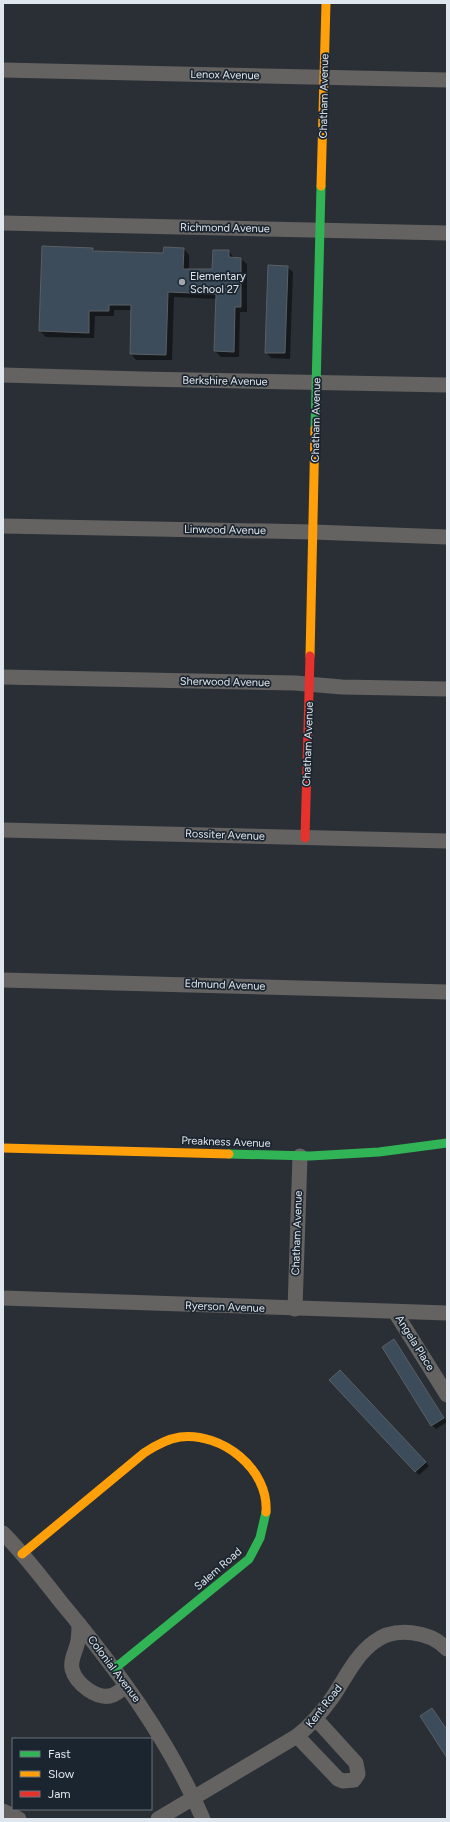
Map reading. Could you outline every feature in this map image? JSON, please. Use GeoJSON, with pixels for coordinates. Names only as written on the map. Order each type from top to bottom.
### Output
{"type":"FeatureCollection","features":[{"type":"Feature","properties":{"kind":"street","name":"Chatham Avenue"},"geometry":{"type":"LineString","coordinates":[[306,838],[326,3]]}},
{"type":"Feature","properties":{"kind":"street","name":"Lenox Avenue"},"geometry":{"type":"LineString","coordinates":[[3,70],[447,80]]}},
{"type":"Feature","properties":{"kind":"street","name":"Richmond Avenue"},"geometry":{"type":"LineString","coordinates":[[3,223],[447,233]]}},
{"type":"Feature","properties":{"kind":"street","name":"Berkshire Avenue"},"geometry":{"type":"LineString","coordinates":[[3,375],[447,385]]}},
{"type":"Feature","properties":{"kind":"street","name":"Linwood Avenue"},"geometry":{"type":"LineString","coordinates":[[3,526],[313,532],[447,537]]}},
{"type":"Feature","properties":{"kind":"street","name":"Sherwood Avenue"},"geometry":{"type":"LineString","coordinates":[[3,677],[310,684],[447,689]]}},
{"type":"Feature","properties":{"kind":"street","name":"Rossiter Avenue"},"geometry":{"type":"LineString","coordinates":[[3,830],[447,841]]}},
{"type":"Feature","properties":{"kind":"street","name":"Edmund Avenue"},"geometry":{"type":"LineString","coordinates":[[3,980],[447,992]]}},
{"type":"Feature","properties":{"kind":"street","name":"Preakness Avenue"},"geometry":{"type":"LineString","coordinates":[[3,1148],[300,1156],[379,1152],[447,1143]]}},
{"type":"Feature","properties":{"kind":"street","name":"Chatham Avenue"},"geometry":{"type":"LineString","coordinates":[[295,1309],[300,1156]]}},
{"type":"Feature","properties":{"kind":"street","name":"Ryerson Avenue"},"geometry":{"type":"LineString","coordinates":[[3,1298],[447,1313]]}},
{"type":"Feature","properties":{"kind":"street","name":"Angela Place"},"geometry":{"type":"LineString","coordinates":[[395,1312],[447,1395]]}},
{"type":"Feature","properties":{"kind":"street","name":"Salem Road"},"geometry":{"type":"LineString","coordinates":[[22,1554],[137,1458],[165,1441],[186,1437],[208,1440],[236,1452],[248,1464],[262,1484],[267,1502],[266,1522],[260,1542],[249,1559],[114,1669]]}},
{"type":"Feature","properties":{"kind":"street","name":"Colonial Avenue"},"geometry":{"type":"LineString","coordinates":[[3,1533],[79,1624],[114,1669],[159,1733],[179,1766],[203,1819]]}},
{"type":"Feature","properties":{"kind":"street"},"geometry":{"type":"LineString","coordinates":[[79,1624],[79,1635],[73,1657],[72,1669],[79,1681],[87,1689],[96,1694],[105,1695],[112,1695],[126,1686]]}},
{"type":"Feature","properties":{"kind":"street","name":"Kent Road"},"geometry":{"type":"LineString","coordinates":[[158,1819],[194,1799],[297,1736],[316,1719],[357,1658],[375,1641],[385,1637],[413,1632],[436,1640],[447,1649]]}},
{"type":"Feature","properties":{"kind":"street"},"geometry":{"type":"LineString","coordinates":[[297,1736],[338,1779],[343,1781],[354,1780],[358,1774],[356,1763],[316,1719]]}},
{"type":"Feature","properties":{"kind":"street"},"geometry":{"type":"LineString","coordinates":[[3,1811],[20,1819]]}},
{"type":"Feature","properties":{"kind":"building"},"geometry":{"type":"Polygon","coordinates":[[[42,246],[93,248],[93,251],[163,253],[164,247],[184,248],[183,269],[212,269],[213,250],[229,250],[229,257],[241,258],[241,307],[235,307],[234,352],[214,351],[216,294],[168,292],[166,355],[130,354],[131,305],[109,305],[109,311],[89,311],[89,333],[39,331],[42,246]]]}},
{"type":"Feature","properties":{"kind":"building"},"geometry":{"type":"Polygon","coordinates":[[[268,265],[288,266],[285,353],[265,353],[268,265]]]}},
{"type":"Feature","properties":{"kind":"building"},"geometry":{"type":"Polygon","coordinates":[[[394,1339],[444,1418],[431,1426],[382,1347],[394,1339]]]}},
{"type":"Feature","properties":{"kind":"building"},"geometry":{"type":"Polygon","coordinates":[[[340,1370],[426,1462],[415,1472],[329,1380],[340,1370]]]}},
{"type":"Feature","properties":{"kind":"building"},"geometry":{"type":"Polygon","coordinates":[[[432,1708],[447,1730],[447,1758],[420,1716],[432,1708]]]}},
{"type":"Feature","properties":{"kind":"traffic: fast"},"geometry":{"type":"LineString","coordinates":[[315,429],[321,186]]}},
{"type":"Feature","properties":{"kind":"traffic: fast"},"geometry":{"type":"LineString","coordinates":[[229,1154],[310,1156],[379,1152],[447,1143]]}},
{"type":"Feature","properties":{"kind":"traffic: fast"},"geometry":{"type":"LineString","coordinates":[[114,1669],[249,1559],[260,1538],[266,1512]]}},
{"type":"Feature","properties":{"kind":"traffic: slow"},"geometry":{"type":"LineString","coordinates":[[321,186],[326,3]]}},
{"type":"Feature","properties":{"kind":"traffic: slow"},"geometry":{"type":"LineString","coordinates":[[310,656],[315,429]]}},
{"type":"Feature","properties":{"kind":"traffic: slow"},"geometry":{"type":"LineString","coordinates":[[3,1148],[229,1154]]}},
{"type":"Feature","properties":{"kind":"traffic: slow"},"geometry":{"type":"LineString","coordinates":[[22,1554],[144,1453],[153,1447],[171,1439],[180,1437],[196,1437],[212,1441],[226,1447],[240,1456],[260,1481],[265,1496],[266,1512]]}},
{"type":"Feature","properties":{"kind":"traffic: jam"},"geometry":{"type":"LineString","coordinates":[[305,838],[310,656]]}},
{"type":"Feature","properties":{"kind":"place","name":"Elementary School 27"},"geometry":{"type":"Point","coordinates":[182,282]}}]}
